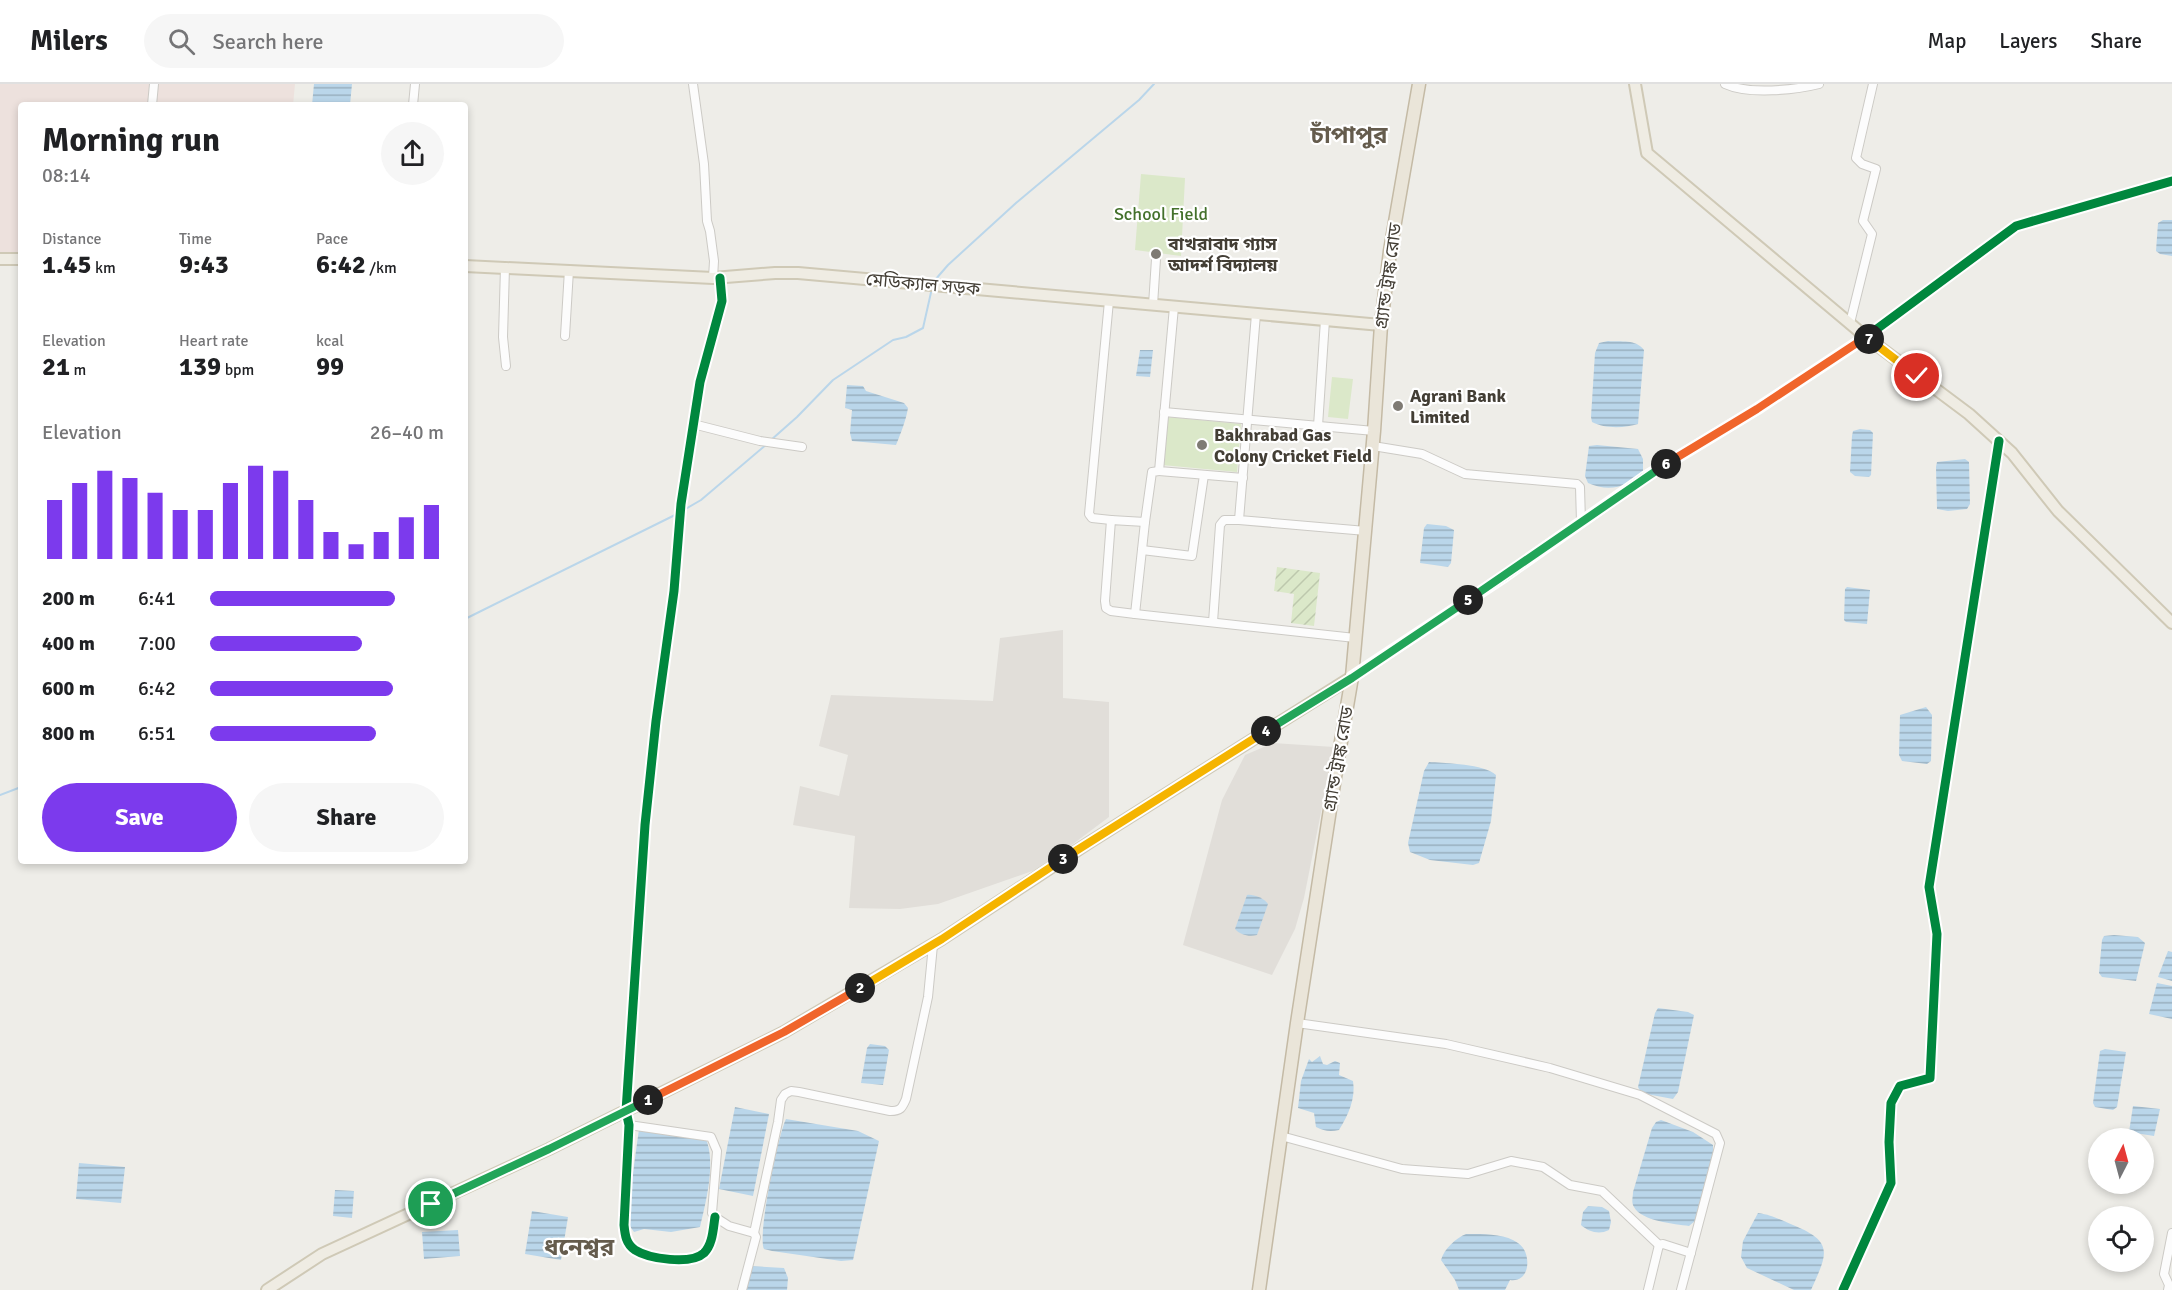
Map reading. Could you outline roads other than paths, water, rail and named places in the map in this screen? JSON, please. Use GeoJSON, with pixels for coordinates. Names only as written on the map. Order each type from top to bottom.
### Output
{"type":"FeatureCollection","features":[{"type":"Feature","properties":{"kind":"highway","name":"গ্র্যান্ড ট্রাঙ্ক রোড"},"geometry":{"type":"LineString","coordinates":[[1259,1290],[1297,1023],[1352,678],[1373,446],[1381,325],[1390,252],[1419,84]]}},
{"type":"Feature","properties":{"kind":"main road"},"geometry":{"type":"LineString","coordinates":[[1635,84],[1647,153],[1866,337],[1969,414],[2012,453],[2058,510],[2170,620]]}},
{"type":"Feature","properties":{"kind":"main road"},"geometry":{"type":"LineString","coordinates":[[0,259],[18,259]]}},
{"type":"Feature","properties":{"kind":"main road","name":"মেডিক্যাল সড়ক"},"geometry":{"type":"LineString","coordinates":[[468,266],[717,278],[798,273],[1381,325]]}},
{"type":"Feature","properties":{"kind":"main road"},"geometry":{"type":"LineString","coordinates":[[267,1290],[322,1254],[549,1149],[784,1032],[933,945],[1090,842],[1352,678]]}},
{"type":"Feature","properties":{"kind":"street"},"geometry":{"type":"LineString","coordinates":[[152,102],[154,84]]}},
{"type":"Feature","properties":{"kind":"street"},"geometry":{"type":"LineString","coordinates":[[413,102],[415,84]]}},
{"type":"Feature","properties":{"kind":"street"},"geometry":{"type":"LineString","coordinates":[[629,1125],[711,1137],[717,1151],[711,1209],[714,1217],[712,1238],[706,1251],[695,1259],[663,1258],[635,1250],[626,1241],[624,1225],[629,1125],[626,1111],[645,825],[656,721],[674,591],[678,526],[693,424],[700,382],[722,301],[707,221],[703,155],[693,84]]}},
{"type":"Feature","properties":{"kind":"street"},"geometry":{"type":"LineString","coordinates":[[1725,84],[1754,89],[1793,90],[1820,84]]}},
{"type":"Feature","properties":{"kind":"street"},"geometry":{"type":"LineString","coordinates":[[1850,323],[1872,234],[1863,221],[1876,170],[1862,164],[1856,158],[1873,84]]}},
{"type":"Feature","properties":{"kind":"street"},"geometry":{"type":"LineString","coordinates":[[1352,678],[1645,477],[1757,409],[1866,337],[2016,226],[2172,181]]}},
{"type":"Feature","properties":{"kind":"street"},"geometry":{"type":"LineString","coordinates":[[1153,305],[1156,259]]}},
{"type":"Feature","properties":{"kind":"street"},"geometry":{"type":"LineString","coordinates":[[505,267],[503,337],[506,366]]}},
{"type":"Feature","properties":{"kind":"street"},"geometry":{"type":"LineString","coordinates":[[565,336],[569,270]]}},
{"type":"Feature","properties":{"kind":"street"},"geometry":{"type":"LineString","coordinates":[[1109,301],[1089,514],[1092,518],[1145,522]]}},
{"type":"Feature","properties":{"kind":"street"},"geometry":{"type":"LineString","coordinates":[[1159,471],[1174,307]]}},
{"type":"Feature","properties":{"kind":"street"},"geometry":{"type":"LineString","coordinates":[[1239,520],[1256,314]]}},
{"type":"Feature","properties":{"kind":"street"},"geometry":{"type":"LineString","coordinates":[[1318,426],[1325,320]]}},
{"type":"Feature","properties":{"kind":"street"},"geometry":{"type":"LineString","coordinates":[[1164,412],[1374,431]]}},
{"type":"Feature","properties":{"kind":"street"},"geometry":{"type":"LineString","coordinates":[[693,424],[760,441],[802,447]]}},
{"type":"Feature","properties":{"kind":"street"},"geometry":{"type":"LineString","coordinates":[[1843,1290],[1891,1183],[1889,1142],[1891,1103],[1900,1086],[1930,1078],[1938,934],[1929,886],[1999,441]]}},
{"type":"Feature","properties":{"kind":"street"},"geometry":{"type":"LineString","coordinates":[[1373,446],[1422,454],[1465,474],[1577,484],[1580,487],[1581,522]]}},
{"type":"Feature","properties":{"kind":"street"},"geometry":{"type":"LineString","coordinates":[[1135,614],[1151,475],[1154,471],[1243,478]]}},
{"type":"Feature","properties":{"kind":"street"},"geometry":{"type":"LineString","coordinates":[[1142,550],[1192,556],[1204,475]]}},
{"type":"Feature","properties":{"kind":"street"},"geometry":{"type":"LineString","coordinates":[[1111,520],[1105,605],[1111,611],[1355,638]]}},
{"type":"Feature","properties":{"kind":"street"},"geometry":{"type":"LineString","coordinates":[[1213,622],[1221,521],[1239,520],[1366,531]]}},
{"type":"Feature","properties":{"kind":"street"},"geometry":{"type":"LineString","coordinates":[[742,1290],[756,1237],[754,1233],[781,1100],[791,1091],[890,1111],[898,1111],[902,1108],[906,1099],[928,997],[933,945]]}},
{"type":"Feature","properties":{"kind":"street"},"geometry":{"type":"LineString","coordinates":[[1297,1023],[1446,1044],[1550,1068],[1640,1095],[1716,1134],[1720,1143],[1682,1290]]}},
{"type":"Feature","properties":{"kind":"street"},"geometry":{"type":"LineString","coordinates":[[1281,1136],[1402,1169],[1468,1174],[1511,1161],[1543,1167],[1570,1185],[1602,1191],[1659,1245],[1663,1244],[1691,1253]]}},
{"type":"Feature","properties":{"kind":"street"},"geometry":{"type":"LineString","coordinates":[[714,1217],[729,1226],[754,1233]]}},
{"type":"Feature","properties":{"kind":"street"},"geometry":{"type":"LineString","coordinates":[[2168,1290],[2169,1285],[2164,1274],[2172,1233]]}},
{"type":"Feature","properties":{"kind":"street"},"geometry":{"type":"LineString","coordinates":[[1648,1290],[1659,1245]]}},
{"type":"Feature","properties":{"kind":"water"},"geometry":{"type":"Polygon","coordinates":[[[314,84],[352,84],[350,102],[312,102],[314,84]]]}},
{"type":"Feature","properties":{"kind":"water"},"geometry":{"type":"Polygon","coordinates":[[[2163,220],[2172,220],[2172,256],[2156,251],[2158,223],[2163,220]]]}},
{"type":"Feature","properties":{"kind":"water"},"geometry":{"type":"Polygon","coordinates":[[[1608,341],[1637,344],[1644,350],[1638,424],[1615,427],[1592,422],[1595,353],[1599,343],[1608,341]]]}},
{"type":"Feature","properties":{"kind":"water"},"geometry":{"type":"Polygon","coordinates":[[[1140,350],[1153,350],[1150,377],[1136,376],[1140,350]]]}},
{"type":"Feature","properties":{"kind":"water"},"geometry":{"type":"Polygon","coordinates":[[[847,385],[863,386],[866,391],[904,403],[908,408],[896,445],[852,441],[850,433],[852,410],[845,408],[847,385]]]}},
{"type":"Feature","properties":{"kind":"water"},"geometry":{"type":"Polygon","coordinates":[[[1870,430],[1873,433],[1871,475],[1869,477],[1855,476],[1850,472],[1853,431],[1870,430]]]}},
{"type":"Feature","properties":{"kind":"water"},"geometry":{"type":"Polygon","coordinates":[[[1589,446],[1638,449],[1643,459],[1643,471],[1631,481],[1617,487],[1595,486],[1588,483],[1585,476],[1589,446]]]}},
{"type":"Feature","properties":{"kind":"water"},"geometry":{"type":"Polygon","coordinates":[[[1965,459],[1969,462],[1970,504],[1967,509],[1948,511],[1937,509],[1937,462],[1965,459]]]}},
{"type":"Feature","properties":{"kind":"water"},"geometry":{"type":"Polygon","coordinates":[[[1427,524],[1446,526],[1454,530],[1451,563],[1448,567],[1420,563],[1424,528],[1427,524]]]}},
{"type":"Feature","properties":{"kind":"water"},"geometry":{"type":"Polygon","coordinates":[[[1847,587],[1870,590],[1867,624],[1844,620],[1845,589],[1847,587]]]}},
{"type":"Feature","properties":{"kind":"water"},"geometry":{"type":"Polygon","coordinates":[[[1926,707],[1932,715],[1931,761],[1927,764],[1902,761],[1899,755],[1900,715],[1926,707]]]}},
{"type":"Feature","properties":{"kind":"water"},"geometry":{"type":"Polygon","coordinates":[[[1429,762],[1474,766],[1496,775],[1491,821],[1479,863],[1473,865],[1430,860],[1410,852],[1408,843],[1424,771],[1429,762]]]}},
{"type":"Feature","properties":{"kind":"water"},"geometry":{"type":"Polygon","coordinates":[[[1247,895],[1258,897],[1268,904],[1257,935],[1245,935],[1235,929],[1247,895]]]}},
{"type":"Feature","properties":{"kind":"water"},"geometry":{"type":"Polygon","coordinates":[[[2104,936],[2138,937],[2145,943],[2136,981],[2102,977],[2099,973],[2102,940],[2104,936]]]}},
{"type":"Feature","properties":{"kind":"water"},"geometry":{"type":"Polygon","coordinates":[[[2168,951],[2172,952],[2172,981],[2158,977],[2168,951]]]}},
{"type":"Feature","properties":{"kind":"water"},"geometry":{"type":"Polygon","coordinates":[[[2157,983],[2172,986],[2172,1019],[2149,1014],[2157,983]]]}},
{"type":"Feature","properties":{"kind":"water"},"geometry":{"type":"Polygon","coordinates":[[[1658,1008],[1694,1015],[1678,1092],[1673,1099],[1641,1093],[1638,1087],[1658,1008]]]}},
{"type":"Feature","properties":{"kind":"water"},"geometry":{"type":"Polygon","coordinates":[[[870,1044],[885,1046],[889,1050],[883,1085],[861,1083],[867,1048],[870,1044]]]}},
{"type":"Feature","properties":{"kind":"water"},"geometry":{"type":"Polygon","coordinates":[[[2105,1049],[2126,1052],[2117,1107],[2113,1110],[2095,1107],[2093,1103],[2100,1051],[2105,1049]]]}},
{"type":"Feature","properties":{"kind":"water"},"geometry":{"type":"Polygon","coordinates":[[[1320,1056],[1323,1064],[1327,1065],[1335,1061],[1340,1063],[1339,1075],[1353,1081],[1350,1107],[1339,1130],[1327,1131],[1316,1127],[1314,1113],[1298,1108],[1301,1081],[1309,1059],[1312,1062],[1320,1056]]]}},
{"type":"Feature","properties":{"kind":"water"},"geometry":{"type":"Polygon","coordinates":[[[2133,1106],[2160,1109],[2154,1136],[2154,1128],[2130,1128],[2133,1106]]]}},
{"type":"Feature","properties":{"kind":"water"},"geometry":{"type":"Polygon","coordinates":[[[735,1107],[769,1114],[753,1196],[719,1189],[735,1107]]]}},
{"type":"Feature","properties":{"kind":"water"},"geometry":{"type":"Polygon","coordinates":[[[786,1119],[858,1131],[879,1141],[853,1260],[841,1261],[764,1249],[763,1225],[766,1206],[786,1119]]]}},
{"type":"Feature","properties":{"kind":"water"},"geometry":{"type":"Polygon","coordinates":[[[1661,1120],[1693,1132],[1713,1145],[1713,1159],[1697,1215],[1695,1221],[1689,1226],[1651,1219],[1634,1207],[1633,1192],[1652,1128],[1656,1122],[1661,1120]]]}},
{"type":"Feature","properties":{"kind":"water"},"geometry":{"type":"Polygon","coordinates":[[[639,1129],[706,1139],[710,1171],[700,1227],[671,1232],[644,1229],[634,1232],[629,1225],[631,1187],[639,1129]]]}},
{"type":"Feature","properties":{"kind":"water"},"geometry":{"type":"Polygon","coordinates":[[[79,1163],[125,1167],[121,1203],[76,1199],[79,1163]]]}},
{"type":"Feature","properties":{"kind":"water"},"geometry":{"type":"Polygon","coordinates":[[[335,1190],[354,1191],[352,1218],[333,1216],[335,1190]]]}},
{"type":"Feature","properties":{"kind":"water"},"geometry":{"type":"Polygon","coordinates":[[[1588,1206],[1602,1207],[1609,1211],[1611,1222],[1609,1230],[1594,1232],[1581,1225],[1583,1212],[1588,1206]]]}},
{"type":"Feature","properties":{"kind":"water"},"geometry":{"type":"Polygon","coordinates":[[[532,1211],[568,1217],[561,1260],[525,1254],[532,1211]]]}},
{"type":"Feature","properties":{"kind":"water"},"geometry":{"type":"Polygon","coordinates":[[[1758,1213],[1772,1216],[1806,1231],[1816,1237],[1821,1244],[1824,1250],[1823,1258],[1811,1290],[1794,1290],[1747,1268],[1741,1257],[1743,1241],[1758,1213]]]}},
{"type":"Feature","properties":{"kind":"water"},"geometry":{"type":"Polygon","coordinates":[[[458,1230],[460,1256],[424,1259],[422,1232],[458,1230]]]}},
{"type":"Feature","properties":{"kind":"water"},"geometry":{"type":"Polygon","coordinates":[[[1466,1234],[1500,1236],[1518,1243],[1523,1247],[1527,1259],[1527,1266],[1522,1277],[1510,1280],[1505,1290],[1459,1290],[1441,1260],[1451,1244],[1466,1234]]]}},
{"type":"Feature","properties":{"kind":"water"},"geometry":{"type":"Polygon","coordinates":[[[752,1266],[784,1268],[788,1278],[787,1290],[745,1290],[752,1266]]]}},
{"type":"Feature","properties":{"kind":"waterway"},"geometry":{"type":"LineString","coordinates":[[935,280],[948,265],[1016,203],[1139,100],[1154,84]]}},
{"type":"Feature","properties":{"kind":"waterway"},"geometry":{"type":"LineString","coordinates":[[771,440],[833,380],[893,340],[906,337],[923,328],[932,288]]}},
{"type":"Feature","properties":{"kind":"waterway"},"geometry":{"type":"LineString","coordinates":[[682,511],[701,500],[767,444]]}},
{"type":"Feature","properties":{"kind":"waterway"},"geometry":{"type":"LineString","coordinates":[[468,618],[677,514]]}},
{"type":"Feature","properties":{"kind":"waterway"},"geometry":{"type":"LineString","coordinates":[[0,795],[18,788]]}},
{"type":"Feature","properties":{"kind":"place","name":"বাখরাবাদ গ্যাস আদর্শ বিদ্যালয়"},"geometry":{"type":"Point","coordinates":[1156,254]}},
{"type":"Feature","properties":{"kind":"place","name":"Agrani Bank Limited"},"geometry":{"type":"Point","coordinates":[1398,406]}},
{"type":"Feature","properties":{"kind":"place","name":"Bakhrabad Gas Colony Cricket Field"},"geometry":{"type":"Point","coordinates":[1202,445]}},
{"type":"Feature","properties":{"kind":"district","name":"চাঁপাপুর"},"geometry":{"type":"Point","coordinates":[1349,135]}},
{"type":"Feature","properties":{"kind":"district","name":"ধনেশ্বর"},"geometry":{"type":"Point","coordinates":[579,1247]}},
{"type":"Feature","properties":{"kind":"park label","name":"School Field"},"geometry":{"type":"Point","coordinates":[1161,214]}}]}
